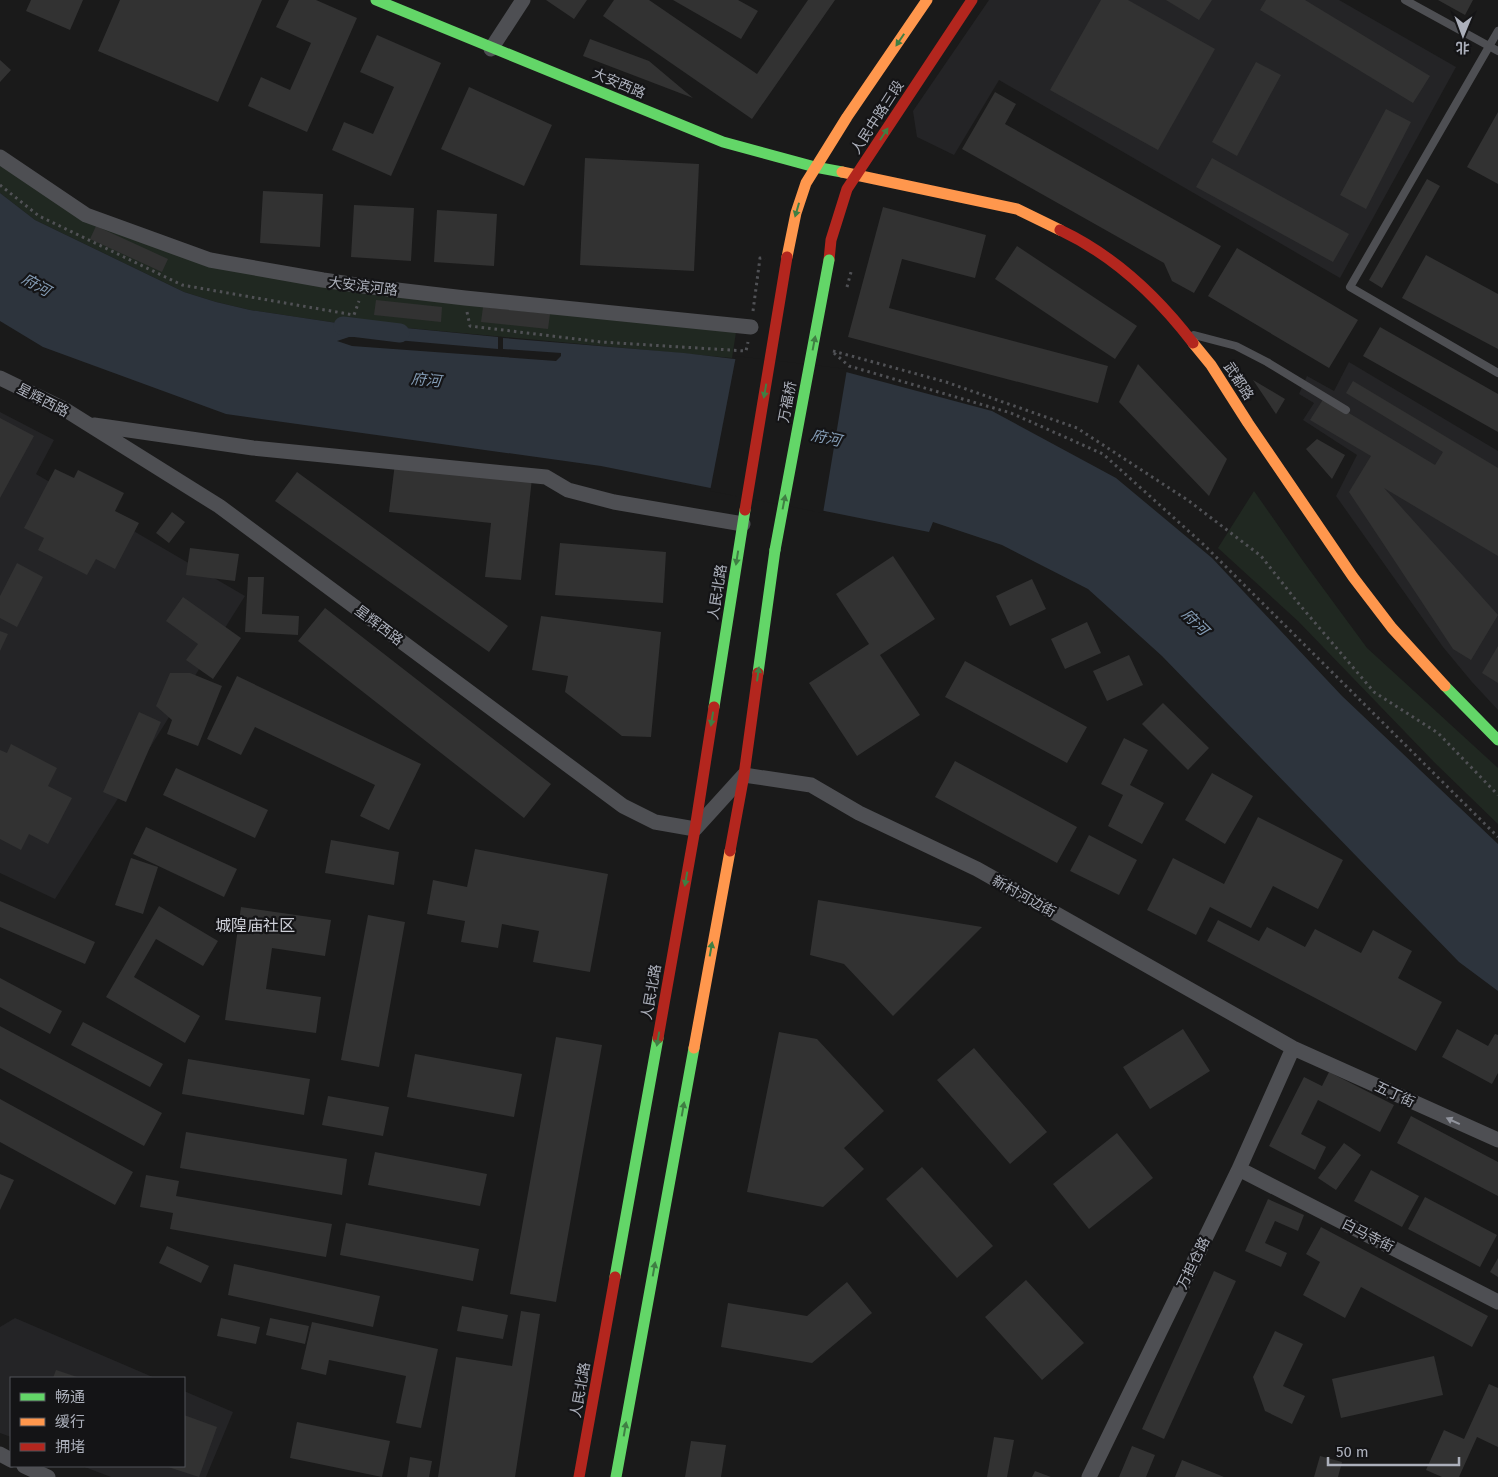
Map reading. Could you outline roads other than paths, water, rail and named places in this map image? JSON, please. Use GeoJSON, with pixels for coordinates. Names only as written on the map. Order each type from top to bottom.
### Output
{"type":"FeatureCollection","features":[{"type":"Feature","properties":{"kind":"main road","name":"大安西路"},"geometry":{"type":"LineString","coordinates":[[376,0],[491,49],[723,142],[815,167],[857,174]]}},
{"type":"Feature","properties":{"kind":"main road","name":"人民中路三段"},"geometry":{"type":"LineString","coordinates":[[787,257],[796,213],[806,183],[927,0]]}},
{"type":"Feature","properties":{"kind":"main road","name":"人民中路三段"},"geometry":{"type":"LineString","coordinates":[[829,260],[831,240],[847,189],[972,0]]}},
{"type":"Feature","properties":{"kind":"main road","name":"武都路"},"geometry":{"type":"LineString","coordinates":[[857,174],[1017,210],[1071,235],[1110,259],[1145,289],[1175,319],[1211,365],[1248,423],[1353,577],[1392,628],[1450,693],[1498,740]]}},
{"type":"Feature","properties":{"kind":"main road","name":"万福桥"},"geometry":{"type":"LineString","coordinates":[[744,517],[787,257]]}},
{"type":"Feature","properties":{"kind":"main road","name":"万福桥"},"geometry":{"type":"LineString","coordinates":[[744,775],[775,550],[829,260]]}},
{"type":"Feature","properties":{"kind":"main road","name":"人民北路"},"geometry":{"type":"LineString","coordinates":[[579,1477],[695,829],[744,517]]}},
{"type":"Feature","properties":{"kind":"main road"},"geometry":{"type":"LineString","coordinates":[[616,1477],[744,775]]}},
{"type":"Feature","properties":{"kind":"street"},"geometry":{"type":"LineString","coordinates":[[491,49],[524,0]]}},
{"type":"Feature","properties":{"kind":"street","name":"大安滨河路"},"geometry":{"type":"LineString","coordinates":[[0,157],[86,214],[210,260],[323,280],[464,298],[751,327]]}},
{"type":"Feature","properties":{"kind":"street","name":"星辉西路"},"geometry":{"type":"LineString","coordinates":[[0,378],[64,410],[220,506],[623,806],[655,822],[695,829]]}},
{"type":"Feature","properties":{"kind":"street"},"geometry":{"type":"LineString","coordinates":[[88,424],[253,448],[546,477],[568,490],[614,502],[744,517]]}},
{"type":"Feature","properties":{"kind":"street"},"geometry":{"type":"LineString","coordinates":[[695,829],[744,775]]}},
{"type":"Feature","properties":{"kind":"street","name":"新村河边街"},"geometry":{"type":"LineString","coordinates":[[744,775],[811,785],[859,813],[977,870],[1293,1048]]}},
{"type":"Feature","properties":{"kind":"street","name":"五丁街"},"geometry":{"type":"LineString","coordinates":[[1293,1048],[1498,1140]]}},
{"type":"Feature","properties":{"kind":"street","name":"万担仓路"},"geometry":{"type":"LineString","coordinates":[[1089,1477],[1239,1168],[1293,1048]]}},
{"type":"Feature","properties":{"kind":"street","name":"白马寺街"},"geometry":{"type":"LineString","coordinates":[[1239,1168],[1498,1302]]}},
{"type":"Feature","properties":{"kind":"street"},"geometry":{"type":"LineString","coordinates":[[26,1467],[48,1477]]}},
{"type":"Feature","properties":{"kind":"lane"},"geometry":{"type":"LineString","coordinates":[[1405,0],[1498,51]]}},
{"type":"Feature","properties":{"kind":"lane"},"geometry":{"type":"LineString","coordinates":[[1498,31],[1350,287],[1498,373]]}},
{"type":"Feature","properties":{"kind":"lane"},"geometry":{"type":"LineString","coordinates":[[1185,332],[1236,346],[1267,362],[1346,410]]}},
{"type":"Feature","properties":{"kind":"water","name":"府河"},"geometry":{"type":"Polygon","coordinates":[[[0,193],[35,220],[184,292],[250,310],[337,323],[369,325],[367,337],[349,337],[337,341],[352,346],[556,361],[561,356],[561,353],[503,349],[503,338],[684,353],[846,372],[992,411],[1116,478],[1212,558],[1342,696],[1498,844],[1498,991],[1459,962],[1162,656],[1088,589],[1002,545],[933,522],[929,532],[601,466],[226,414],[43,347],[0,321],[0,193]]]}},
{"type":"Feature","properties":{"kind":"water"},"geometry":{"type":"Polygon","coordinates":[[[375,325],[498,337],[498,349],[374,338],[375,325]]]}},
{"type":"Feature","properties":{"kind":"waterway"},"geometry":{"type":"LineString","coordinates":[[343,326],[400,333]]}},
{"type":"Feature","properties":{"kind":"district","name":"城隍庙社区"},"geometry":{"type":"Point","coordinates":[255,925]}}]}
